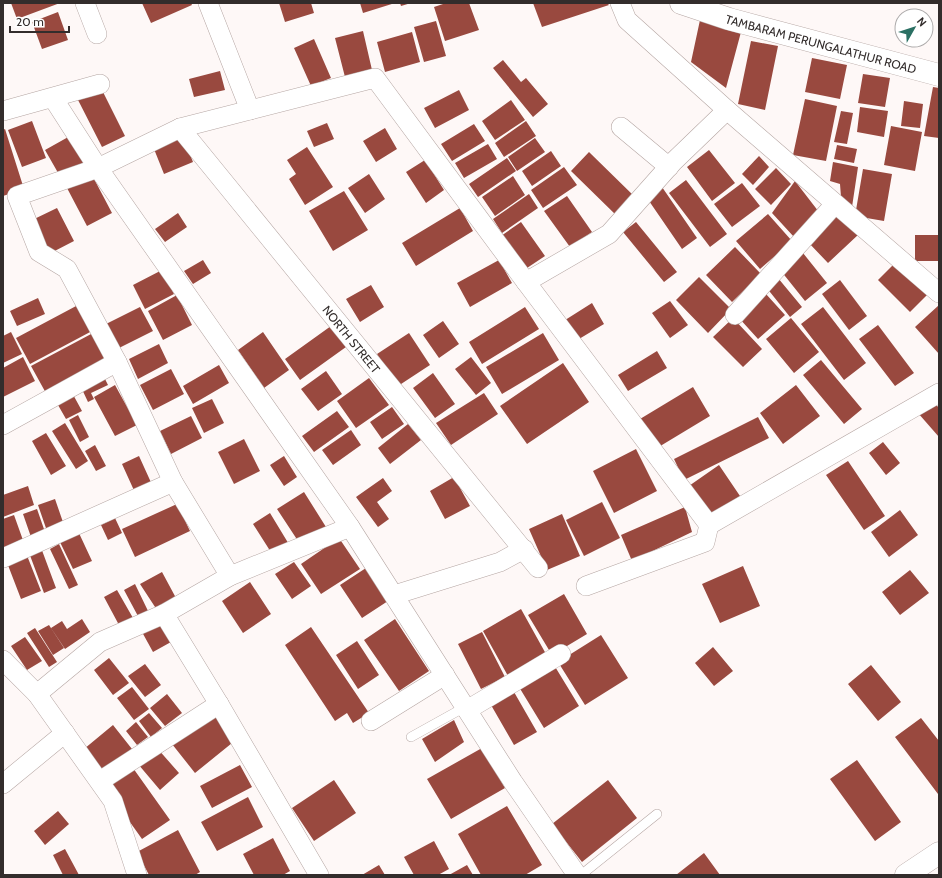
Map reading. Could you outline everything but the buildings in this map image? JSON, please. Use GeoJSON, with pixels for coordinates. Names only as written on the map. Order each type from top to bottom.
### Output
{"type":"FeatureCollection","features":[{"type":"Feature","properties":{"kind":"street"},"geometry":{"type":"LineString","coordinates":[[85,3],[97,34]]}},
{"type":"Feature","properties":{"kind":"street"},"geometry":{"type":"LineString","coordinates":[[208,3],[250,110]]}},
{"type":"Feature","properties":{"kind":"street"},"geometry":{"type":"LineString","coordinates":[[620,3],[628,20],[727,110],[939,293]]}},
{"type":"Feature","properties":{"kind":"street","name":"TAMBARAM PERUNGALATHUR ROAD"},"geometry":{"type":"LineString","coordinates":[[681,3],[729,18],[939,75]]}},
{"type":"Feature","properties":{"kind":"street"},"geometry":{"type":"LineString","coordinates":[[230,576],[172,482],[117,362],[67,268],[39,252],[10,199],[98,168],[180,128],[375,78],[709,525]]}},
{"type":"Feature","properties":{"kind":"street"},"geometry":{"type":"LineString","coordinates":[[3,111],[100,84]]}},
{"type":"Feature","properties":{"kind":"street"},"geometry":{"type":"LineString","coordinates":[[53,98],[98,168],[350,527],[513,782],[577,875]]}},
{"type":"Feature","properties":{"kind":"street"},"geometry":{"type":"LineString","coordinates":[[526,282],[609,234],[669,167],[727,110]]}},
{"type":"Feature","properties":{"kind":"street"},"geometry":{"type":"LineString","coordinates":[[621,127],[669,167]]}},
{"type":"Feature","properties":{"kind":"street","name":"NORTH STREET"},"geometry":{"type":"LineString","coordinates":[[180,128],[538,568]]}},
{"type":"Feature","properties":{"kind":"street"},"geometry":{"type":"LineString","coordinates":[[735,314],[836,204]]}},
{"type":"Feature","properties":{"kind":"street"},"geometry":{"type":"LineString","coordinates":[[3,425],[117,362]]}},
{"type":"Feature","properties":{"kind":"street"},"geometry":{"type":"LineString","coordinates":[[586,586],[705,542],[709,525],[939,393]]}},
{"type":"Feature","properties":{"kind":"street"},"geometry":{"type":"LineString","coordinates":[[3,558],[172,482]]}},
{"type":"Feature","properties":{"kind":"street"},"geometry":{"type":"LineString","coordinates":[[37,694],[100,642],[164,614],[230,576],[350,527]]}},
{"type":"Feature","properties":{"kind":"street"},"geometry":{"type":"LineString","coordinates":[[394,595],[500,562],[524,549]]}},
{"type":"Feature","properties":{"kind":"street"},"geometry":{"type":"LineString","coordinates":[[164,614],[306,850],[319,875]]}},
{"type":"Feature","properties":{"kind":"street"},"geometry":{"type":"LineString","coordinates":[[466,708],[560,654]]}},
{"type":"Feature","properties":{"kind":"street"},"geometry":{"type":"LineString","coordinates":[[3,660],[37,694],[113,801],[137,875]]}},
{"type":"Feature","properties":{"kind":"street"},"geometry":{"type":"LineString","coordinates":[[371,720],[445,675]]}},
{"type":"Feature","properties":{"kind":"street"},"geometry":{"type":"LineString","coordinates":[[100,781],[219,704]]}},
{"type":"Feature","properties":{"kind":"street"},"geometry":{"type":"LineString","coordinates":[[3,784],[65,733]]}},
{"type":"Feature","properties":{"kind":"street"},"geometry":{"type":"LineString","coordinates":[[906,875],[939,853]]}},
{"type":"Feature","properties":{"kind":"lane"},"geometry":{"type":"LineString","coordinates":[[411,737],[466,708]]}},
{"type":"Feature","properties":{"kind":"lane"},"geometry":{"type":"LineString","coordinates":[[581,875],[657,814]]}}]}
